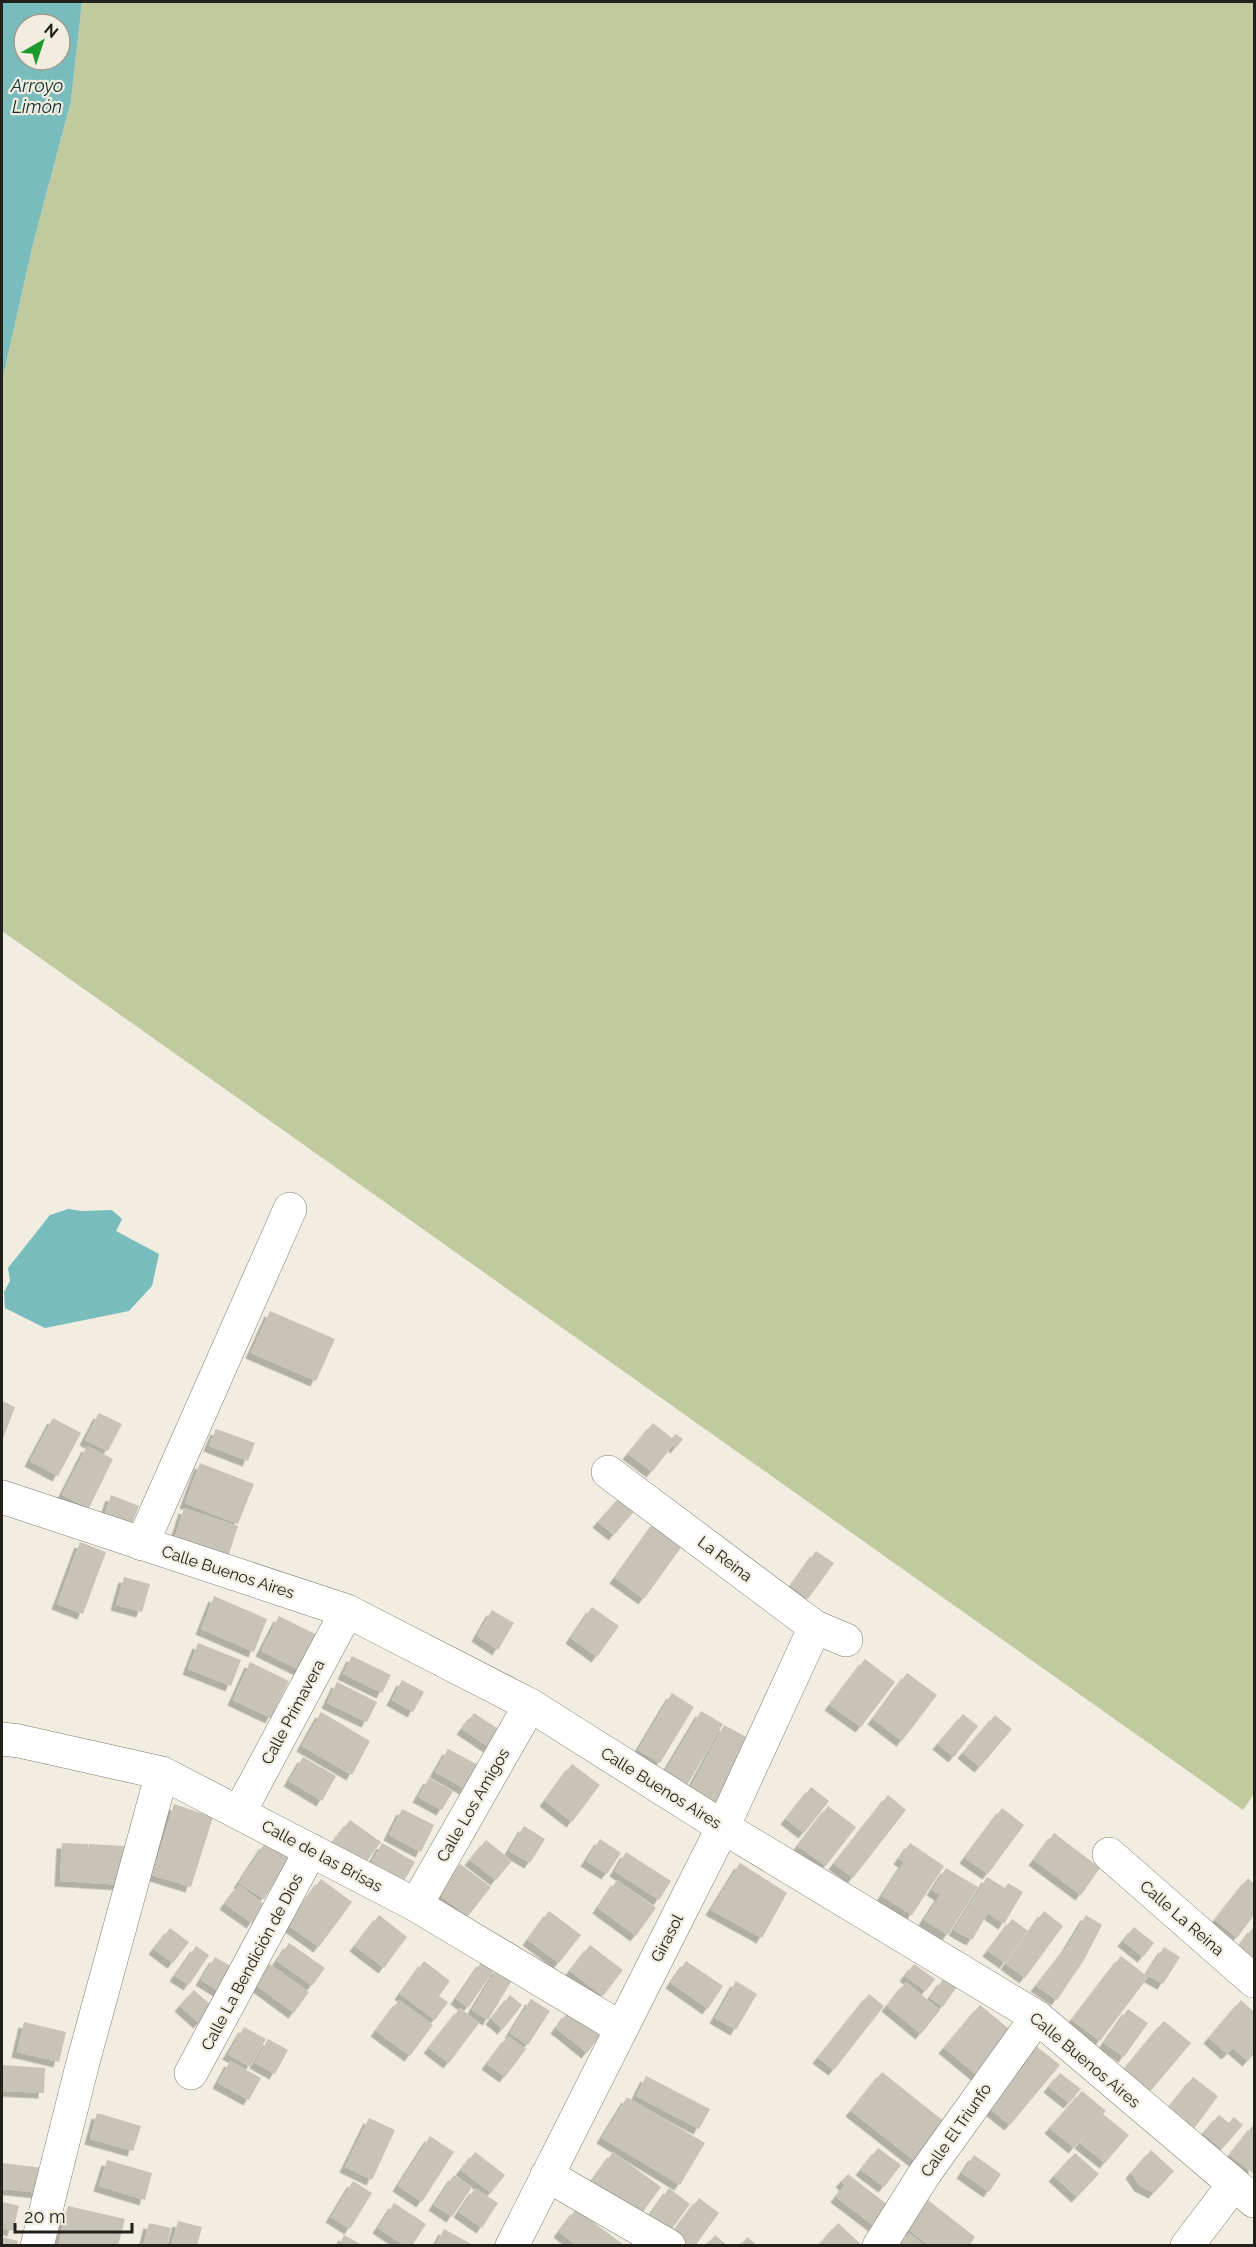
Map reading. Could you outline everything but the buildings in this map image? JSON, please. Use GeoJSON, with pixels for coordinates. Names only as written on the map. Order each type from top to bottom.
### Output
{"type":"FeatureCollection","features":[{"type":"Feature","properties":{"kind":"street"},"geometry":{"type":"LineString","coordinates":[[142,1544],[290,1209]]}},
{"type":"Feature","properties":{"kind":"street","name":"La Reina"},"geometry":{"type":"LineString","coordinates":[[608,1472],[815,1627],[846,1640]]}},
{"type":"Feature","properties":{"kind":"street","name":"Calle Buenos Aires"},"geometry":{"type":"LineString","coordinates":[[2,1497],[347,1611],[530,1705],[723,1827],[1037,2017],[1244,2192]]}},
{"type":"Feature","properties":{"kind":"street","name":"Calle Primavera"},"geometry":{"type":"LineString","coordinates":[[239,1813],[347,1611]]}},
{"type":"Feature","properties":{"kind":"street","name":"Girasol"},"geometry":{"type":"LineString","coordinates":[[512,2246],[723,1827],[815,1627]]}},
{"type":"Feature","properties":{"kind":"street","name":"Calle Los Amigos"},"geometry":{"type":"LineString","coordinates":[[416,1905],[530,1705]]}},
{"type":"Feature","properties":{"kind":"street","name":"Calle de las Brisas"},"geometry":{"type":"LineString","coordinates":[[2,1739],[162,1773],[416,1905],[621,2028]]}},
{"type":"Feature","properties":{"kind":"street"},"geometry":{"type":"LineString","coordinates":[[37,2246],[82,2066],[162,1773]]}},
{"type":"Feature","properties":{"kind":"street","name":"Calle La Bendición de Dios"},"geometry":{"type":"LineString","coordinates":[[191,2073],[311,1850]]}},
{"type":"Feature","properties":{"kind":"street","name":"Calle La Reina"},"geometry":{"type":"LineString","coordinates":[[1109,1854],[1254,1981]]}},
{"type":"Feature","properties":{"kind":"street","name":"Calle El Triunfo"},"geometry":{"type":"LineString","coordinates":[[879,2246],[925,2173],[1037,2017]]}},
{"type":"Feature","properties":{"kind":"street"},"geometry":{"type":"LineString","coordinates":[[547,2175],[669,2246]]}},
{"type":"Feature","properties":{"kind":"street"},"geometry":{"type":"LineString","coordinates":[[1187,2246],[1244,2192]]}},
{"type":"Feature","properties":{"kind":"green space"},"geometry":{"type":"Polygon","coordinates":[[[82,2],[1254,2],[1254,1794],[1243,1810],[2,931],[2,381],[33,244],[71,101],[82,2]]]}},
{"type":"Feature","properties":{"kind":"water","name":"Arroyo Limón"},"geometry":{"type":"Polygon","coordinates":[[[2,2],[82,2],[71,101],[33,244],[2,381],[2,2]]]}},
{"type":"Feature","properties":{"kind":"water"},"geometry":{"type":"Polygon","coordinates":[[[68,1209],[112,1210],[122,1219],[116,1231],[159,1254],[152,1286],[129,1311],[45,1328],[5,1308],[4,1292],[10,1281],[8,1268],[50,1215],[68,1209]]]}}]}
